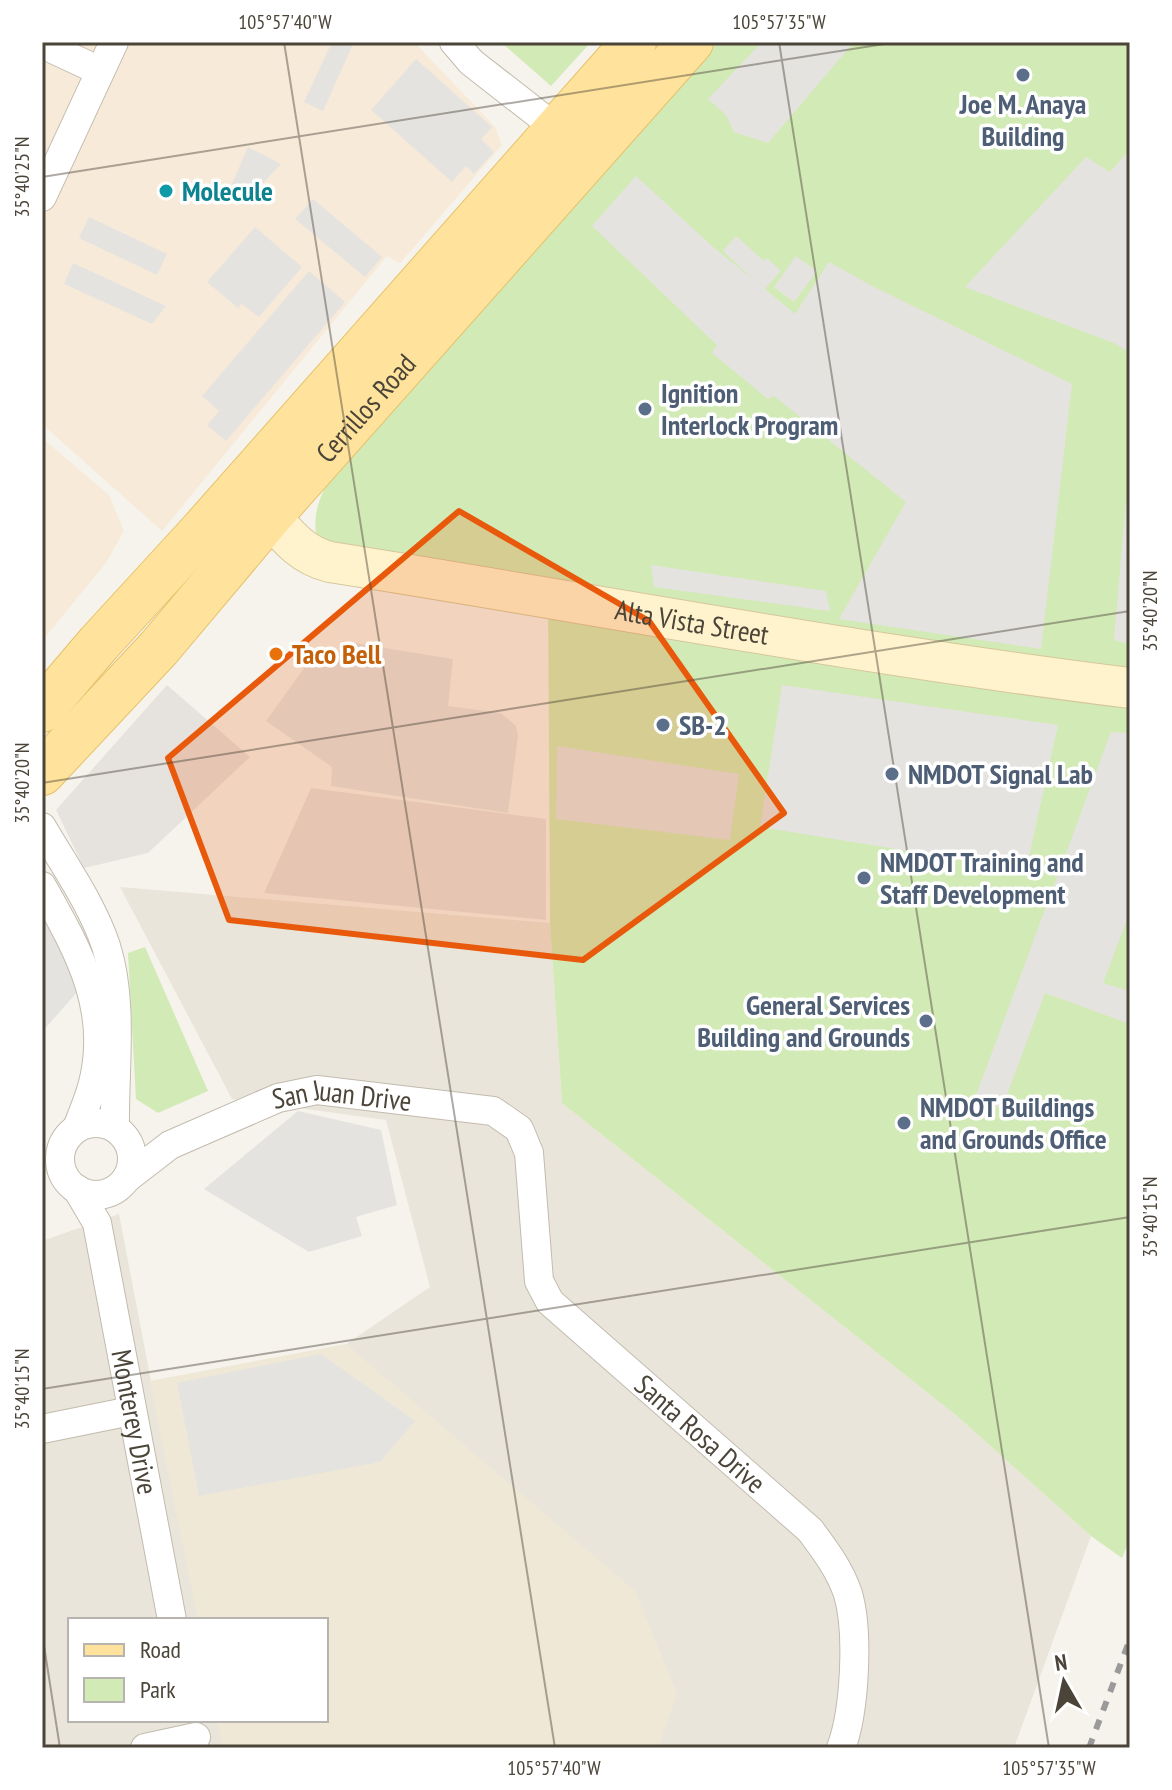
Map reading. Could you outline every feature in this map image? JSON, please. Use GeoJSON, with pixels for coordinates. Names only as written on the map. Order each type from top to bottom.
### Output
{"type":"FeatureCollection","features":[{"type":"Feature","properties":{"kind":"main road","name":"Cerrillos Road"},"geometry":{"type":"LineString","coordinates":[[42,710],[634,42]]}},
{"type":"Feature","properties":{"kind":"main road","name":"Cerrillos Road"},"geometry":{"type":"LineString","coordinates":[[42,773],[159,648],[270,516],[691,42]]}},
{"type":"Feature","properties":{"kind":"street"},"geometry":{"type":"LineString","coordinates":[[42,197],[114,42]]}},
{"type":"Feature","properties":{"kind":"street"},"geometry":{"type":"LineString","coordinates":[[454,42],[471,62],[557,129],[613,130]]}},
{"type":"Feature","properties":{"kind":"street"},"geometry":{"type":"LineString","coordinates":[[42,44],[100,71]]}},
{"type":"Feature","properties":{"kind":"street","name":"Alta Vista Street"},"geometry":{"type":"LineString","coordinates":[[270,516],[296,546],[315,558],[330,562],[526,592],[586,606],[1130,688]]}},
{"type":"Feature","properties":{"kind":"street"},"geometry":{"type":"LineString","coordinates":[[42,827],[80,891],[106,946],[115,1002],[121,1135],[132,1160],[97,1223]]}},
{"type":"Feature","properties":{"kind":"street"},"geometry":{"type":"LineString","coordinates":[[42,886],[79,951],[94,998],[98,1035],[92,1086],[62,1136],[61,1175],[99,1195],[118,1185]]}},
{"type":"Feature","properties":{"kind":"street","name":"San Juan Drive"},"geometry":{"type":"LineString","coordinates":[[118,1185],[170,1145],[278,1098],[317,1090],[493,1111],[519,1129]]}},
{"type":"Feature","properties":{"kind":"street"},"geometry":{"type":"LineString","coordinates":[[62,1136],[96,1123],[121,1135]]}},
{"type":"Feature","properties":{"kind":"street","name":"Santa Rosa Drive"},"geometry":{"type":"LineString","coordinates":[[519,1129],[529,1153],[539,1281],[550,1302],[810,1530],[831,1559],[848,1595],[856,1658],[841,1748]]}},
{"type":"Feature","properties":{"kind":"street","name":"San Juan Drive"},"geometry":{"type":"LineString","coordinates":[[121,1135],[170,1145]]}},
{"type":"Feature","properties":{"kind":"street","name":"Monterey Drive"},"geometry":{"type":"LineString","coordinates":[[61,1175],[97,1223],[172,1618]]}},
{"type":"Feature","properties":{"kind":"street"},"geometry":{"type":"LineString","coordinates":[[42,1429],[131,1411]]}},
{"type":"Feature","properties":{"kind":"street"},"geometry":{"type":"LineString","coordinates":[[145,1748],[196,1735]]}},
{"type":"Feature","properties":{"kind":"highlighted area"},"geometry":{"type":"Polygon","coordinates":[[[459,511],[649,621],[784,813],[583,960],[229,920],[168,758],[459,511]]]}},
{"type":"Feature","properties":{"kind":"shaded area"},"geometry":{"type":"Polygon","coordinates":[[[42,42],[414,42],[495,127],[502,145],[400,263],[387,256],[162,531],[42,424],[42,42]]]}},
{"type":"Feature","properties":{"kind":"shaded area"},"geometry":{"type":"Polygon","coordinates":[[[332,42],[354,42],[323,111],[304,102],[332,42]]]}},
{"type":"Feature","properties":{"kind":"shaded area"},"geometry":{"type":"Polygon","coordinates":[[[762,42],[854,42],[768,143],[734,132],[726,115],[708,99],[762,42]]]}},
{"type":"Feature","properties":{"kind":"shaded area"},"geometry":{"type":"Polygon","coordinates":[[[416,59],[492,127],[481,139],[494,152],[474,174],[466,166],[452,182],[371,110],[416,59]]]}},
{"type":"Feature","properties":{"kind":"shaded area"},"geometry":{"type":"Polygon","coordinates":[[[248,147],[281,164],[245,202],[228,193],[248,147]]]}},
{"type":"Feature","properties":{"kind":"shaded area"},"geometry":{"type":"Polygon","coordinates":[[[1130,149],[1130,353],[1114,343],[965,287],[1086,157],[1110,172],[1130,149]]]}},
{"type":"Feature","properties":{"kind":"shaded area"},"geometry":{"type":"Polygon","coordinates":[[[636,176],[755,281],[723,251],[736,236],[764,261],[767,258],[781,271],[765,289],[795,314],[829,262],[1072,384],[1041,649],[839,619],[906,502],[774,396],[768,399],[712,353],[717,345],[592,226],[636,176]]]}},
{"type":"Feature","properties":{"kind":"shaded area"},"geometry":{"type":"Polygon","coordinates":[[[313,199],[382,257],[365,277],[295,219],[313,199]]]}},
{"type":"Feature","properties":{"kind":"shaded area"},"geometry":{"type":"Polygon","coordinates":[[[89,217],[167,254],[157,275],[79,238],[89,217]]]}},
{"type":"Feature","properties":{"kind":"shaded area"},"geometry":{"type":"Polygon","coordinates":[[[255,227],[302,267],[259,317],[242,304],[238,308],[207,282],[255,227]]]}},
{"type":"Feature","properties":{"kind":"shaded area"},"geometry":{"type":"Polygon","coordinates":[[[796,256],[817,271],[794,302],[774,287],[796,256]]]}},
{"type":"Feature","properties":{"kind":"shaded area"},"geometry":{"type":"Polygon","coordinates":[[[73,263],[166,306],[152,324],[64,284],[73,263]]]}},
{"type":"Feature","properties":{"kind":"shaded area"},"geometry":{"type":"Polygon","coordinates":[[[309,271],[345,302],[226,441],[207,425],[219,411],[202,396],[309,271]]]}},
{"type":"Feature","properties":{"kind":"shaded area"},"geometry":{"type":"Polygon","coordinates":[[[42,438],[109,495],[124,531],[106,563],[42,641],[42,438]]]}},
{"type":"Feature","properties":{"kind":"shaded area"},"geometry":{"type":"Polygon","coordinates":[[[1126,500],[1130,502],[1130,644],[1114,640],[1126,500]]]}},
{"type":"Feature","properties":{"kind":"shaded area"},"geometry":{"type":"Polygon","coordinates":[[[651,565],[826,591],[830,611],[654,587],[651,565]]]}},
{"type":"Feature","properties":{"kind":"shaded area"},"geometry":{"type":"Polygon","coordinates":[[[342,641],[453,659],[448,706],[501,713],[516,726],[518,736],[508,813],[331,786],[332,767],[266,721],[315,653],[334,667],[342,641]]]}},
{"type":"Feature","properties":{"kind":"shaded area"},"geometry":{"type":"Polygon","coordinates":[[[167,685],[250,757],[148,853],[84,868],[56,810],[167,685]]]}},
{"type":"Feature","properties":{"kind":"shaded area"},"geometry":{"type":"Polygon","coordinates":[[[782,685],[1058,725],[1026,870],[760,827],[782,685]]]}},
{"type":"Feature","properties":{"kind":"shaded area"},"geometry":{"type":"Polygon","coordinates":[[[1111,732],[1130,733],[1130,912],[1103,983],[1126,990],[1130,982],[1130,1024],[1045,993],[1002,1108],[975,1098],[1111,732]]]}},
{"type":"Feature","properties":{"kind":"shaded area"},"geometry":{"type":"Polygon","coordinates":[[[557,746],[739,774],[730,840],[556,819],[557,746]]]}},
{"type":"Feature","properties":{"kind":"shaded area"},"geometry":{"type":"Polygon","coordinates":[[[311,788],[546,819],[546,920],[264,893],[311,788]]]}},
{"type":"Feature","properties":{"kind":"shaded area"},"geometry":{"type":"Polygon","coordinates":[[[120,887],[550,923],[562,1103],[957,1416],[1091,1536],[1014,1748],[42,1748],[42,1241],[119,1214],[151,1381],[345,1345],[430,1287],[386,1120],[232,1099],[120,887]]]}},
{"type":"Feature","properties":{"kind":"shaded area"},"geometry":{"type":"Polygon","coordinates":[[[42,910],[70,962],[78,991],[42,1032],[42,910]]]}},
{"type":"Feature","properties":{"kind":"shaded area"},"geometry":{"type":"Polygon","coordinates":[[[298,1111],[381,1130],[397,1205],[356,1217],[362,1236],[309,1252],[204,1189],[298,1111]]]}},
{"type":"Feature","properties":{"kind":"shaded area"},"geometry":{"type":"Polygon","coordinates":[[[346,1344],[635,1591],[677,1694],[658,1748],[223,1748],[217,1722],[328,1722],[328,1618],[198,1618],[150,1381],[346,1344]]]}},
{"type":"Feature","properties":{"kind":"shaded area"},"geometry":{"type":"Polygon","coordinates":[[[321,1354],[415,1421],[380,1462],[199,1496],[177,1383],[321,1354]]]}},
{"type":"Feature","properties":{"kind":"green space"},"geometry":{"type":"Polygon","coordinates":[[[501,42],[591,42],[551,86],[501,42]]]}},
{"type":"Feature","properties":{"kind":"green space"},"geometry":{"type":"Polygon","coordinates":[[[716,42],[1130,42],[1130,1538],[1122,1558],[1091,1536],[957,1416],[562,1103],[550,923],[548,581],[349,548],[316,536],[317,509],[327,484],[716,42]]]}},
{"type":"Feature","properties":{"kind":"green space"},"geometry":{"type":"Polygon","coordinates":[[[145,947],[208,1091],[158,1113],[136,1099],[128,953],[145,947]]]}},
{"type":"Feature","properties":{"kind":"railway"},"geometry":{"type":"LineString","coordinates":[[1089,1748],[1130,1639]]}},
{"type":"Feature","properties":{"kind":"place","name":"Joe M. Anaya Building"},"geometry":{"type":"Point","coordinates":[1023,75]}},
{"type":"Feature","properties":{"kind":"place","name":"Molecule"},"geometry":{"type":"Point","coordinates":[166,191]}},
{"type":"Feature","properties":{"kind":"place","name":"Ignition Interlock Program"},"geometry":{"type":"Point","coordinates":[645,409]}},
{"type":"Feature","properties":{"kind":"place","name":"Taco Bell"},"geometry":{"type":"Point","coordinates":[276,654]}},
{"type":"Feature","properties":{"kind":"place","name":"SB-2"},"geometry":{"type":"Point","coordinates":[663,725]}},
{"type":"Feature","properties":{"kind":"place","name":"NMDOT Signal Lab"},"geometry":{"type":"Point","coordinates":[892,774]}},
{"type":"Feature","properties":{"kind":"place","name":"NMDOT Training and Staff Development"},"geometry":{"type":"Point","coordinates":[864,878]}},
{"type":"Feature","properties":{"kind":"place","name":"General Services Building and Grounds"},"geometry":{"type":"Point","coordinates":[926,1021]}},
{"type":"Feature","properties":{"kind":"place","name":"NMDOT Buildings and Grounds Office"},"geometry":{"type":"Point","coordinates":[904,1123]}}]}
